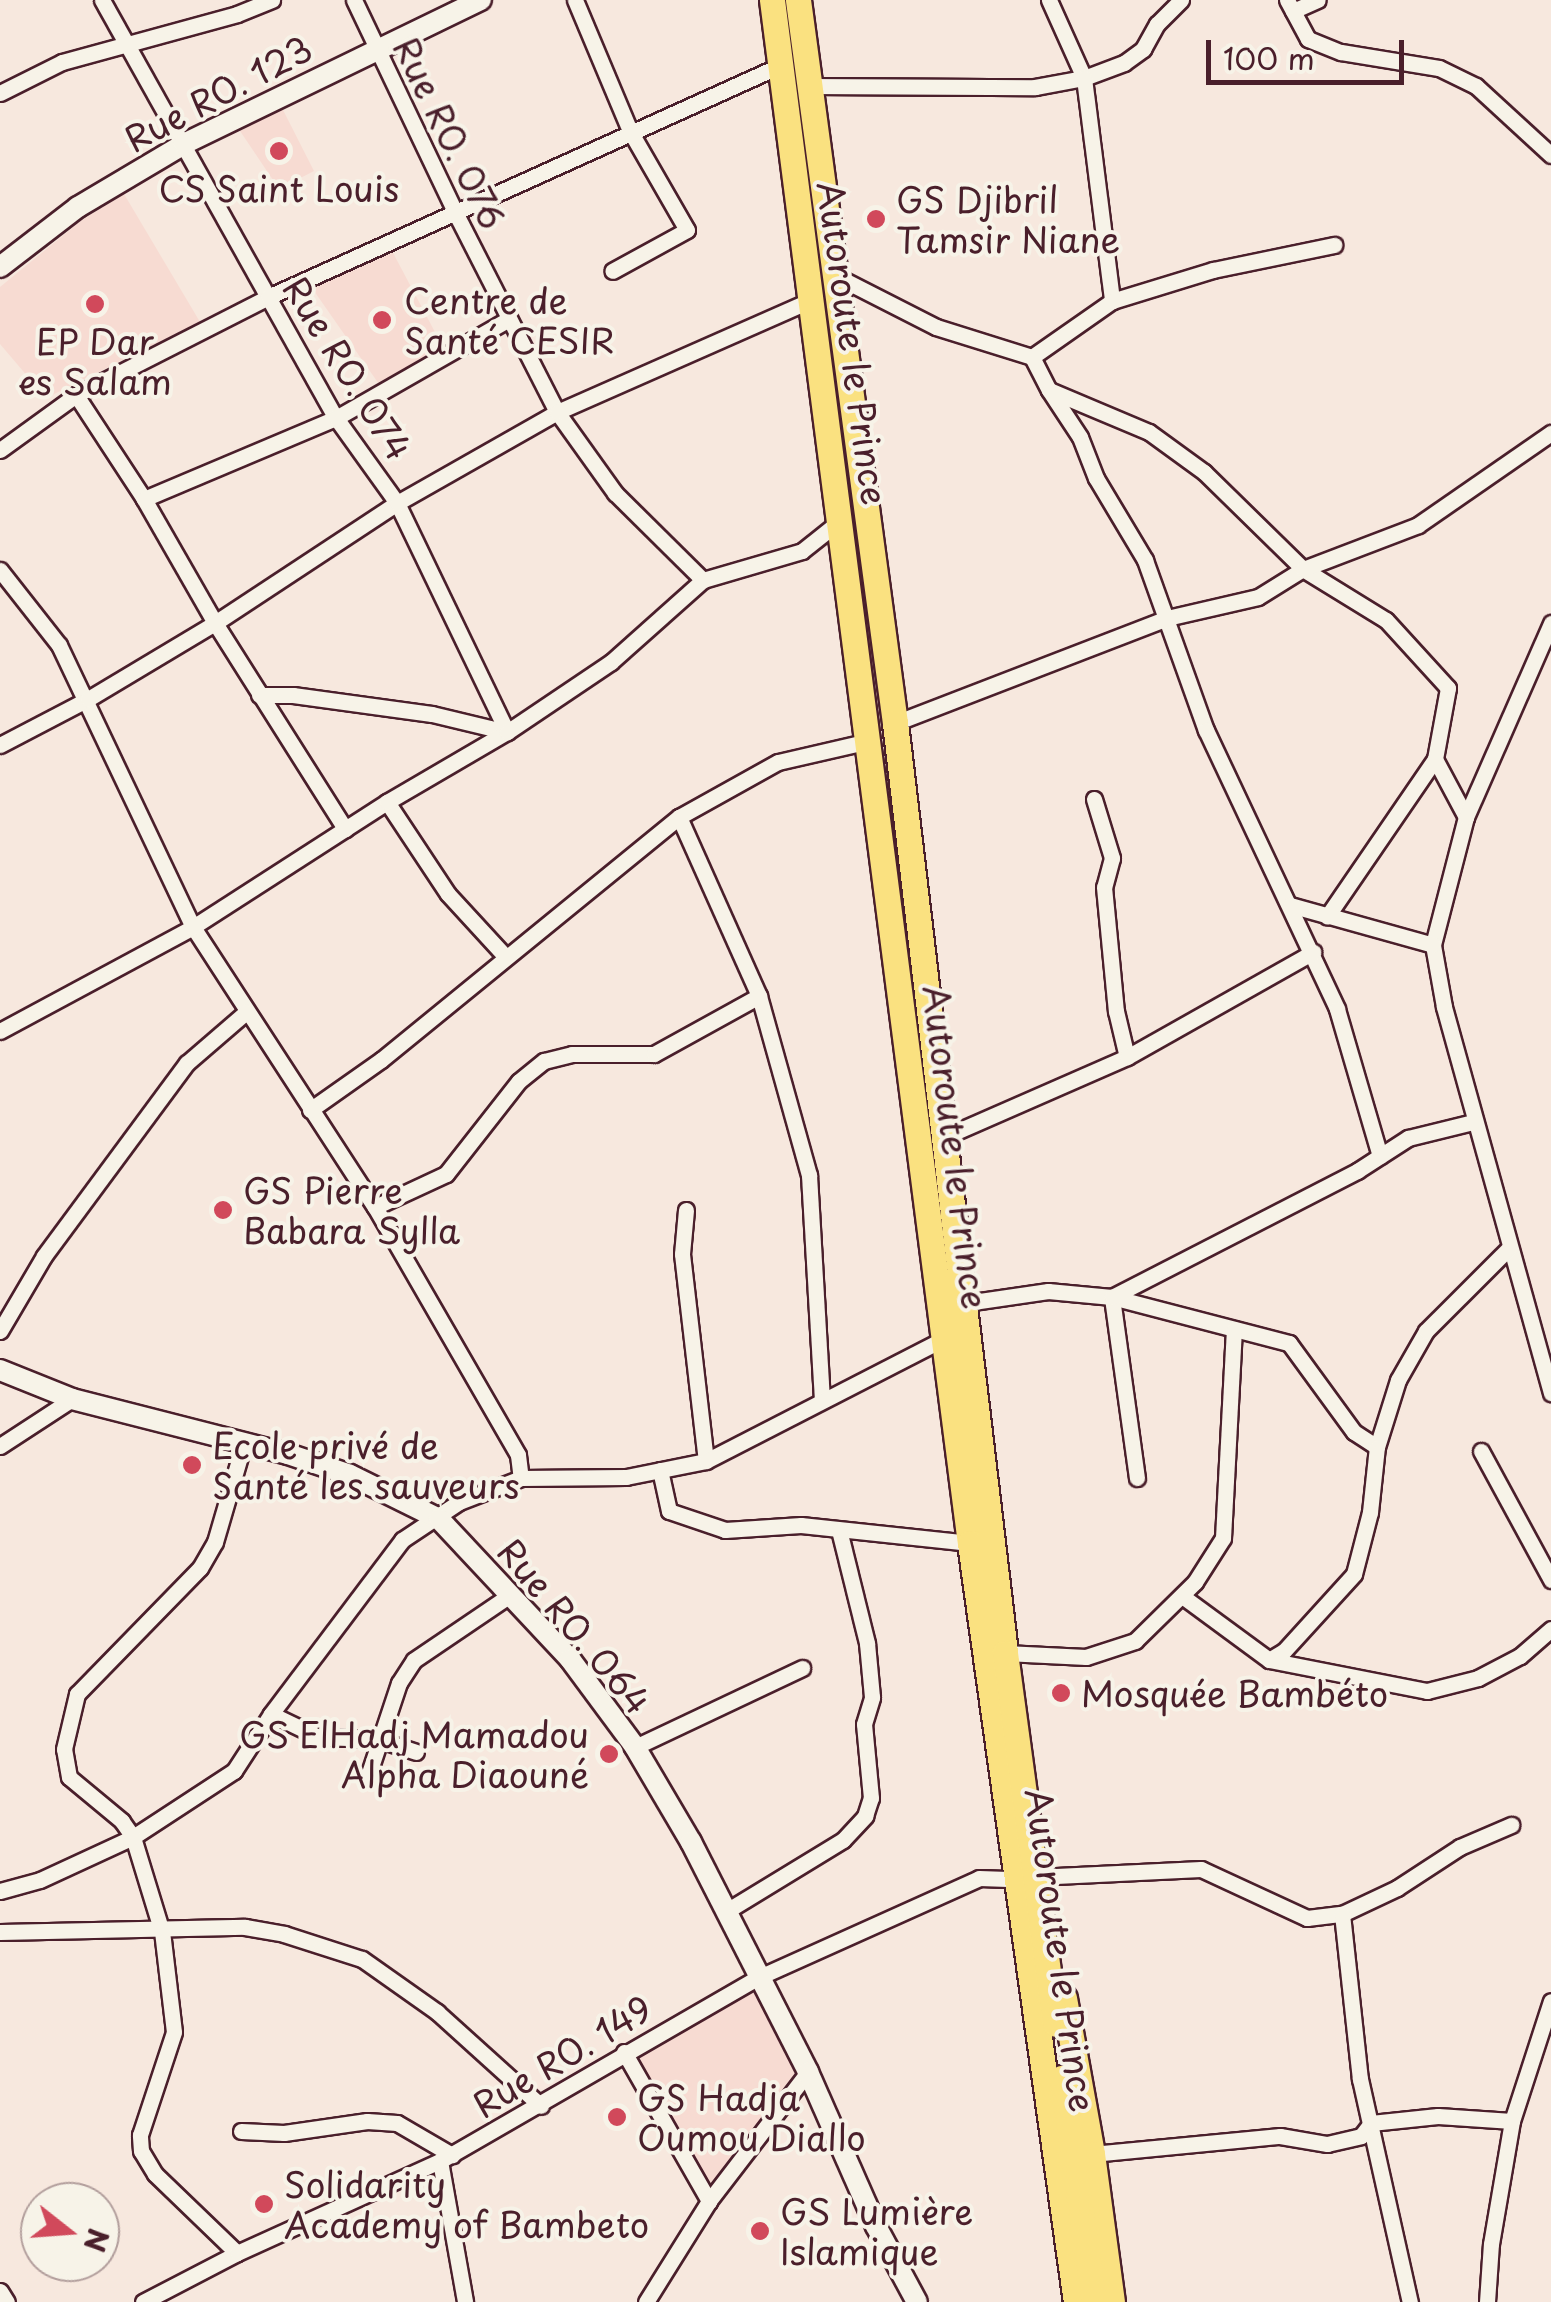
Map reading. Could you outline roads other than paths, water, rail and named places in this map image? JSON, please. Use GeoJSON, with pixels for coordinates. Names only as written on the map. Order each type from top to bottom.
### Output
{"type":"FeatureCollection","features":[{"type":"Feature","properties":{"kind":"main road","name":"Autoroute le Prince"},"geometry":{"type":"LineString","coordinates":[[772,0],[842,519],[970,1543],[1073,2150],[1094,2302]]}},
{"type":"Feature","properties":{"kind":"main road","name":"Autoroute le Prince"},"geometry":{"type":"LineString","coordinates":[[798,0],[895,723],[966,1304],[1005,1654],[1025,1878]]}},
{"type":"Feature","properties":{"kind":"main road"},"geometry":{"type":"LineString","coordinates":[[1025,1878],[1058,1972],[1073,2150],[1112,2302]]}},
{"type":"Feature","properties":{"kind":"main road"},"geometry":{"type":"LineString","coordinates":[[1025,1878],[1029,2078],[1058,2302]]}},
{"type":"Feature","properties":{"kind":"main road","name":"Autoroute le Prince"},"geometry":{"type":"LineString","coordinates":[[1073,2150],[1076,2302]]}},
{"type":"Feature","properties":{"kind":"street","name":"Rue RO. 074"},"geometry":{"type":"LineString","coordinates":[[102,0],[336,418],[397,503],[508,732]]}},
{"type":"Feature","properties":{"kind":"street"},"geometry":{"type":"LineString","coordinates":[[0,93],[62,62],[237,14],[272,0]]}},
{"type":"Feature","properties":{"kind":"street","name":"Rue RO. 076"},"geometry":{"type":"LineString","coordinates":[[354,0],[454,210],[557,412],[615,493],[703,580]]}},
{"type":"Feature","properties":{"kind":"street","name":"Rue RO. 123"},"geometry":{"type":"LineString","coordinates":[[0,267],[78,206],[184,144],[375,48],[481,0]]}},
{"type":"Feature","properties":{"kind":"street"},"geometry":{"type":"LineString","coordinates":[[574,0],[630,131],[688,230],[612,271]]}},
{"type":"Feature","properties":{"kind":"street"},"geometry":{"type":"LineString","coordinates":[[1049,0],[1084,78],[1112,300]]}},
{"type":"Feature","properties":{"kind":"street"},"geometry":{"type":"LineString","coordinates":[[810,86],[1035,87],[1084,78],[1124,63],[1142,48],[1157,24],[1182,0]]}},
{"type":"Feature","properties":{"kind":"street"},"geometry":{"type":"LineString","coordinates":[[1318,0],[1290,6],[1308,38],[1341,52],[1438,68],[1476,86],[1551,155]]}},
{"type":"Feature","properties":{"kind":"street"},"geometry":{"type":"LineString","coordinates":[[0,450],[76,395],[268,297],[781,65]]}},
{"type":"Feature","properties":{"kind":"street"},"geometry":{"type":"LineString","coordinates":[[1032,358],[1112,300],[1213,270],[1334,245]]}},
{"type":"Feature","properties":{"kind":"street"},"geometry":{"type":"LineString","coordinates":[[834,275],[936,327],[1032,358],[1080,436],[1096,478],[1145,560],[1206,730],[1313,952],[1358,1072],[1380,1156]]}},
{"type":"Feature","properties":{"kind":"street"},"geometry":{"type":"LineString","coordinates":[[0,745],[88,699],[215,623],[397,503],[557,412],[810,300]]}},
{"type":"Feature","properties":{"kind":"street"},"geometry":{"type":"LineString","coordinates":[[144,500],[336,418],[509,319]]}},
{"type":"Feature","properties":{"kind":"street"},"geometry":{"type":"LineString","coordinates":[[1049,390],[1149,432],[1204,472],[1303,569],[1386,620],[1448,688],[1435,760],[1328,917]]}},
{"type":"Feature","properties":{"kind":"street"},"geometry":{"type":"LineString","coordinates":[[76,395],[344,830]]}},
{"type":"Feature","properties":{"kind":"street"},"geometry":{"type":"LineString","coordinates":[[895,723],[1167,618],[1258,597],[1303,569],[1418,526],[1551,434]]}},
{"type":"Feature","properties":{"kind":"street"},"geometry":{"type":"LineString","coordinates":[[0,1030],[193,927],[387,802],[508,732],[612,662],[703,580],[802,551],[842,519]]}},
{"type":"Feature","properties":{"kind":"street"},"geometry":{"type":"LineString","coordinates":[[0,570],[59,645],[88,699],[193,927],[374,1207],[518,1454],[521,1478]]}},
{"type":"Feature","properties":{"kind":"street"},"geometry":{"type":"LineString","coordinates":[[1551,623],[1466,817],[1433,945],[1473,1122],[1551,1393]]}},
{"type":"Feature","properties":{"kind":"street"},"geometry":{"type":"LineString","coordinates":[[260,695],[294,694],[432,714],[508,732]]}},
{"type":"Feature","properties":{"kind":"street"},"geometry":{"type":"LineString","coordinates":[[310,1110],[380,1060],[678,817],[778,762],[870,741]]}},
{"type":"Feature","properties":{"kind":"street"},"geometry":{"type":"LineString","coordinates":[[1435,760],[1466,817]]}},
{"type":"Feature","properties":{"kind":"street"},"geometry":{"type":"LineString","coordinates":[[1094,799],[1112,858],[1104,887],[1116,1010],[1126,1057]]}},
{"type":"Feature","properties":{"kind":"street"},"geometry":{"type":"LineString","coordinates":[[387,802],[448,894],[504,956]]}},
{"type":"Feature","properties":{"kind":"street"},"geometry":{"type":"LineString","coordinates":[[678,817],[759,996],[809,1175],[822,1400]]}},
{"type":"Feature","properties":{"kind":"street"},"geometry":{"type":"LineString","coordinates":[[1290,906],[1433,945]]}},
{"type":"Feature","properties":{"kind":"street"},"geometry":{"type":"LineString","coordinates":[[944,1137],[1126,1057],[1313,952]]}},
{"type":"Feature","properties":{"kind":"street"},"geometry":{"type":"LineString","coordinates":[[374,1207],[446,1174],[520,1081],[544,1061],[572,1054],[654,1054],[759,996]]}},
{"type":"Feature","properties":{"kind":"street"},"geometry":{"type":"LineString","coordinates":[[0,1331],[44,1256],[186,1063],[246,1012]]}},
{"type":"Feature","properties":{"kind":"street"},"geometry":{"type":"LineString","coordinates":[[1112,1296],[1408,1138],[1473,1122]]}},
{"type":"Feature","properties":{"kind":"street"},"geometry":{"type":"LineString","coordinates":[[686,1210],[682,1254],[706,1461]]}},
{"type":"Feature","properties":{"kind":"street"},"geometry":{"type":"LineString","coordinates":[[1269,1660],[1284,1652],[1354,1574],[1370,1512],[1377,1446],[1398,1380],[1426,1331],[1510,1248]]}},
{"type":"Feature","properties":{"kind":"street"},"geometry":{"type":"LineString","coordinates":[[966,1304],[1048,1291],[1112,1296],[1289,1343],[1354,1432],[1377,1446]]}},
{"type":"Feature","properties":{"kind":"street"},"geometry":{"type":"LineString","coordinates":[[1112,1296],[1137,1478]]}},
{"type":"Feature","properties":{"kind":"street"},"geometry":{"type":"LineString","coordinates":[[1005,1654],[1086,1657],[1136,1642],[1182,1596],[1223,1538],[1234,1329]]}},
{"type":"Feature","properties":{"kind":"street"},"geometry":{"type":"LineString","coordinates":[[0,1891],[40,1880],[132,1837],[234,1771],[271,1714],[402,1540],[439,1519],[459,1502],[521,1478],[626,1477],[706,1461],[945,1338]]}},
{"type":"Feature","properties":{"kind":"street","name":"Rue RO. 064"},"geometry":{"type":"LineString","coordinates":[[0,1370],[72,1400],[244,1442],[350,1475],[439,1519],[570,1659],[635,1747],[808,2072],[876,2226],[917,2302]]}},
{"type":"Feature","properties":{"kind":"street"},"geometry":{"type":"LineString","coordinates":[[0,1446],[72,1400]]}},
{"type":"Feature","properties":{"kind":"street"},"geometry":{"type":"LineString","coordinates":[[236,2253],[155,2174],[141,2152],[140,2135],[174,2032],[162,1932],[132,1837],[122,1821],[69,1778],[64,1750],[77,1694],[200,1568],[215,1542],[244,1442]]}},
{"type":"Feature","properties":{"kind":"street"},"geometry":{"type":"LineString","coordinates":[[1481,1451],[1551,1580]]}},
{"type":"Feature","properties":{"kind":"street"},"geometry":{"type":"LineString","coordinates":[[660,1470],[670,1512],[725,1530],[800,1525],[970,1543]]}},
{"type":"Feature","properties":{"kind":"street"},"geometry":{"type":"LineString","coordinates":[[725,1912],[844,1840],[864,1816],[872,1798],[864,1724],[872,1698],[867,1642],[839,1530]]}},
{"type":"Feature","properties":{"kind":"street"},"geometry":{"type":"LineString","coordinates":[[368,1776],[377,1739],[399,1683],[414,1660],[510,1595]]}},
{"type":"Feature","properties":{"kind":"street"},"geometry":{"type":"LineString","coordinates":[[1182,1596],[1269,1660],[1427,1691],[1478,1678],[1520,1656],[1551,1629]]}},
{"type":"Feature","properties":{"kind":"street"},"geometry":{"type":"LineString","coordinates":[[635,1747],[802,1668]]}},
{"type":"Feature","properties":{"kind":"street"},"geometry":{"type":"LineString","coordinates":[[271,1714],[319,1736],[377,1739],[416,1752]]}},
{"type":"Feature","properties":{"kind":"street"},"geometry":{"type":"LineString","coordinates":[[1410,2302],[1360,2078],[1342,1914],[1396,1888],[1460,1847],[1511,1824]]}},
{"type":"Feature","properties":{"kind":"street","name":"Rue RO. 149"},"geometry":{"type":"LineString","coordinates":[[144,2302],[236,2253],[446,2158],[756,1978],[980,1878],[1200,1869],[1307,1918],[1342,1914]]}},
{"type":"Feature","properties":{"kind":"street"},"geometry":{"type":"LineString","coordinates":[[0,1932],[162,1932],[245,1926],[362,1959],[437,2012],[541,2106]]}},
{"type":"Feature","properties":{"kind":"street"},"geometry":{"type":"LineString","coordinates":[[1487,2302],[1491,2244],[1512,2121],[1551,2001]]}},
{"type":"Feature","properties":{"kind":"street"},"geometry":{"type":"LineString","coordinates":[[624,2052],[709,2200]]}},
{"type":"Feature","properties":{"kind":"street"},"geometry":{"type":"LineString","coordinates":[[646,2302],[709,2200],[808,2072]]}},
{"type":"Feature","properties":{"kind":"street"},"geometry":{"type":"LineString","coordinates":[[1073,2150],[1280,2136],[1327,2144],[1361,2136],[1371,2123],[1438,2116],[1512,2121]]}},
{"type":"Feature","properties":{"kind":"street"},"geometry":{"type":"LineString","coordinates":[[241,2131],[284,2133],[367,2122],[396,2123],[446,2158],[465,2302]]}},
{"type":"Feature","properties":{"kind":"street"},"geometry":{"type":"LineString","coordinates":[[0,2292],[8,2302]]}},
{"type":"Feature","properties":{"kind":"place","name":"CS Saint Louis"},"geometry":{"type":"Point","coordinates":[279,151]}},
{"type":"Feature","properties":{"kind":"place","name":"GS Djibril Tamsir Niane"},"geometry":{"type":"Point","coordinates":[876,219]}},
{"type":"Feature","properties":{"kind":"place","name":"EP Dar es Salam"},"geometry":{"type":"Point","coordinates":[95,304]}},
{"type":"Feature","properties":{"kind":"place","name":"Centre de Santé CESIR"},"geometry":{"type":"Point","coordinates":[382,320]}},
{"type":"Feature","properties":{"kind":"place","name":"GS Pierre Babara Sylla"},"geometry":{"type":"Point","coordinates":[223,1210]}},
{"type":"Feature","properties":{"kind":"place","name":"Ecole privé de Santé les sauveurs"},"geometry":{"type":"Point","coordinates":[192,1465]}},
{"type":"Feature","properties":{"kind":"place","name":"Mosquée Bambéto"},"geometry":{"type":"Point","coordinates":[1061,1693]}},
{"type":"Feature","properties":{"kind":"place","name":"GS ElHadj Mamadou Alpha Diaouné"},"geometry":{"type":"Point","coordinates":[609,1754]}},
{"type":"Feature","properties":{"kind":"place","name":"GS Hadja Oumou Diallo"},"geometry":{"type":"Point","coordinates":[617,2117]}},
{"type":"Feature","properties":{"kind":"place","name":"Solidarity Academy of Bambeto"},"geometry":{"type":"Point","coordinates":[264,2204]}},
{"type":"Feature","properties":{"kind":"place","name":"GS Lumière Islamique"},"geometry":{"type":"Point","coordinates":[760,2231]}}]}
